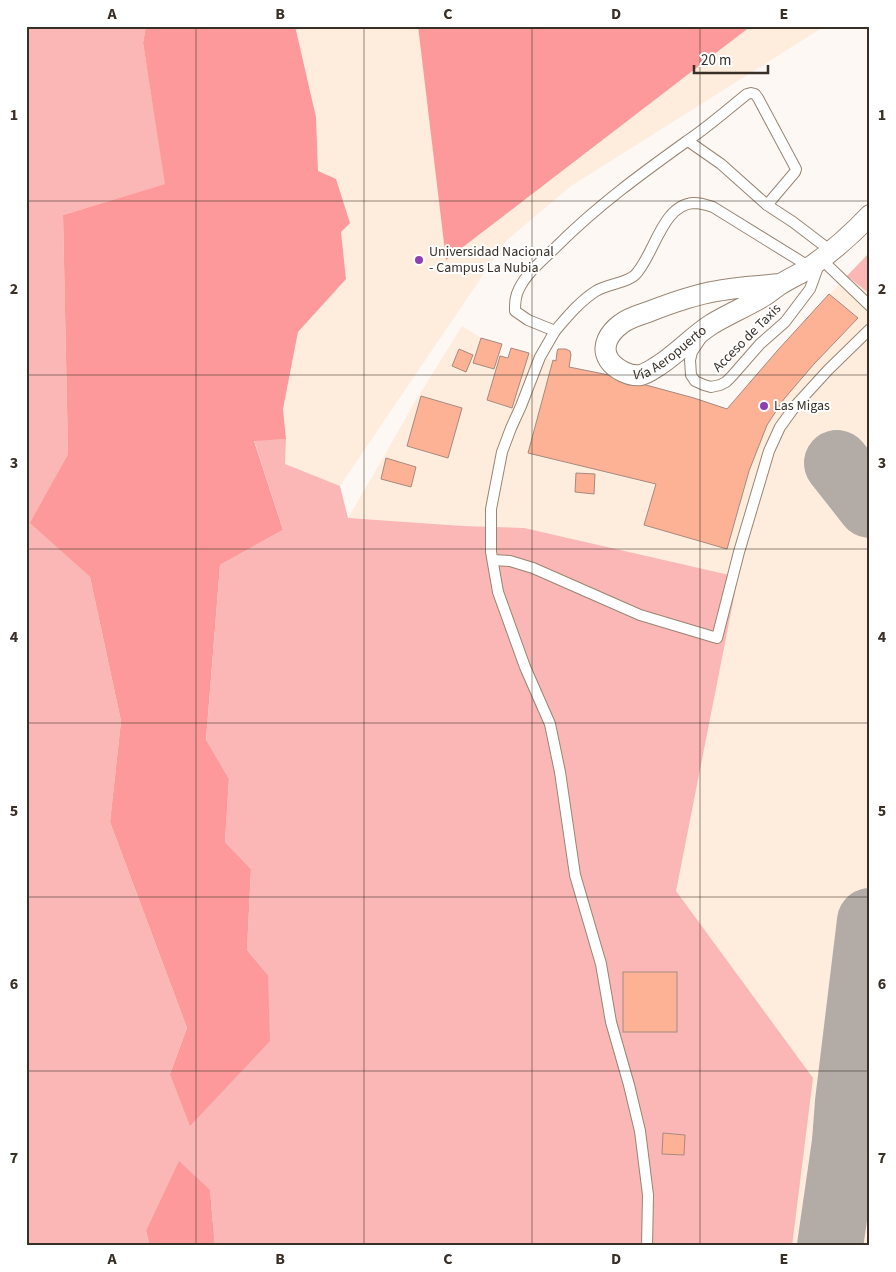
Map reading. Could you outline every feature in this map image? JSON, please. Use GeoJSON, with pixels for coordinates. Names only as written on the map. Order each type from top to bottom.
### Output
{"type":"FeatureCollection","features":[{"type":"Feature","properties":{"kind":"street","name":"Vía Aeropuerto"},"geometry":{"type":"LineString","coordinates":[[781,284],[719,290],[678,300],[622,323],[608,338],[606,353],[614,366],[622,371],[632,375],[641,375],[649,372],[710,325],[760,299],[821,259],[848,238],[870,215]]}},
{"type":"Feature","properties":{"kind":"lane"},"geometry":{"type":"LineString","coordinates":[[555,331],[528,320],[516,311],[515,302],[518,290],[526,277],[566,237],[615,193],[747,94],[751,93],[758,98],[796,169],[768,205]]}},
{"type":"Feature","properties":{"kind":"lane"},"geometry":{"type":"LineString","coordinates":[[688,140],[721,164],[768,205],[793,222],[821,259],[870,306]]}},
{"type":"Feature","properties":{"kind":"lane"},"geometry":{"type":"LineString","coordinates":[[647,1246],[648,1194],[640,1131],[612,1022],[601,964],[575,875],[560,772],[550,724],[524,667],[498,592],[491,552],[491,509],[502,452],[510,428],[522,406],[540,357],[555,331],[574,309],[596,291],[635,276],[668,218],[682,206],[694,203],[713,207],[821,259]]}},
{"type":"Feature","properties":{"kind":"lane","name":"Acceso de Taxis"},"geometry":{"type":"LineString","coordinates":[[710,325],[692,352],[690,370],[694,381],[711,386],[726,382],[760,344],[785,322],[810,289],[821,259]]}},
{"type":"Feature","properties":{"kind":"lane"},"geometry":{"type":"LineString","coordinates":[[493,560],[510,561],[533,568],[640,615],[717,638],[768,451],[780,427],[796,405],[870,328]]}},
{"type":"Feature","properties":{"kind":"shaded area"},"geometry":{"type":"Polygon","coordinates":[[[26,26],[146,26],[143,43],[166,184],[63,215],[68,454],[31,523],[90,577],[121,721],[110,822],[187,1028],[170,1074],[268,975],[247,950],[251,869],[225,842],[229,779],[206,741],[220,565],[283,530],[254,440],[286,439],[285,464],[340,486],[348,518],[462,526],[524,528],[738,577],[676,891],[813,1078],[792,1246],[215,1246],[210,1190],[146,1231],[150,1246],[26,1246],[26,26]]]}},
{"type":"Feature","properties":{"kind":"shaded area"},"geometry":{"type":"Polygon","coordinates":[[[146,26],[295,26],[316,117],[318,171],[336,179],[350,223],[341,232],[346,279],[298,332],[283,409],[286,439],[254,441],[283,530],[220,565],[206,740],[229,779],[225,842],[251,869],[247,950],[268,975],[270,1041],[190,1126],[170,1074],[187,1028],[110,822],[121,721],[90,577],[30,523],[68,454],[63,215],[165,184],[143,43],[146,26]]]}},
{"type":"Feature","properties":{"kind":"shaded area","name":"Universidad Nacional - Campus La Nubia"},"geometry":{"type":"Polygon","coordinates":[[[295,26],[825,26],[571,186],[506,241],[340,486],[285,464],[286,439],[283,409],[298,332],[346,279],[341,232],[318,171],[316,117],[295,26]]]}},
{"type":"Feature","properties":{"kind":"shaded area"},"geometry":{"type":"Polygon","coordinates":[[[418,26],[751,26],[446,260],[418,26]]]}},
{"type":"Feature","properties":{"kind":"shaded area"},"geometry":{"type":"Polygon","coordinates":[[[870,252],[870,1246],[555,1246],[348,518],[413,405],[462,326],[481,338],[502,344],[499,355],[507,358],[511,348],[555,361],[558,349],[566,349],[570,351],[571,355],[570,367],[609,375],[727,409],[794,332],[870,252]]]}},
{"type":"Feature","properties":{"kind":"shaded area"},"geometry":{"type":"Polygon","coordinates":[[[870,252],[870,294],[847,276],[870,252]]]}},
{"type":"Feature","properties":{"kind":"shaded area"},"geometry":{"type":"Polygon","coordinates":[[[179,1161],[210,1190],[215,1246],[150,1246],[146,1231],[179,1161]]]}},
{"type":"Feature","properties":{"kind":"building"},"geometry":{"type":"Polygon","coordinates":[[[829,294],[858,318],[784,399],[767,425],[749,471],[727,549],[644,525],[656,484],[528,453],[553,360],[556,361],[558,349],[570,351],[569,367],[609,375],[727,409],[829,294]]]}},
{"type":"Feature","properties":{"kind":"building"},"geometry":{"type":"Polygon","coordinates":[[[481,338],[502,344],[494,369],[473,363],[481,338]]]}},
{"type":"Feature","properties":{"kind":"building"},"geometry":{"type":"Polygon","coordinates":[[[511,348],[529,353],[512,408],[487,400],[500,356],[508,358],[511,348]]]}},
{"type":"Feature","properties":{"kind":"building"},"geometry":{"type":"Polygon","coordinates":[[[459,349],[473,355],[466,372],[452,366],[459,349]]]}},
{"type":"Feature","properties":{"kind":"building"},"geometry":{"type":"Polygon","coordinates":[[[421,396],[462,408],[448,458],[407,446],[421,396]]]}},
{"type":"Feature","properties":{"kind":"building"},"geometry":{"type":"Polygon","coordinates":[[[386,458],[416,467],[411,487],[381,479],[386,458]]]}},
{"type":"Feature","properties":{"kind":"building"},"geometry":{"type":"Polygon","coordinates":[[[576,473],[595,474],[594,494],[575,492],[576,473]]]}},
{"type":"Feature","properties":{"kind":"building"},"geometry":{"type":"Polygon","coordinates":[[[623,972],[677,972],[677,1032],[623,1032],[623,972]]]}},
{"type":"Feature","properties":{"kind":"building"},"geometry":{"type":"Polygon","coordinates":[[[663,1133],[685,1135],[684,1155],[662,1154],[663,1133]]]}},
{"type":"Feature","properties":{"kind":"taxiway"},"geometry":{"type":"LineString","coordinates":[[837,463],[870,505]]}},
{"type":"Feature","properties":{"kind":"taxiway"},"geometry":{"type":"LineString","coordinates":[[870,921],[848,1102],[845,1142],[851,1156],[856,1161],[870,1162]]}},
{"type":"Feature","properties":{"kind":"taxiway"},"geometry":{"type":"LineString","coordinates":[[830,1246],[845,1142]]}},
{"type":"Feature","properties":{"kind":"place","name":"Universidad Nacional - Campus La Nubia"},"geometry":{"type":"Point","coordinates":[419,260]}},
{"type":"Feature","properties":{"kind":"place","name":"Las Migas"},"geometry":{"type":"Point","coordinates":[764,406]}}]}
